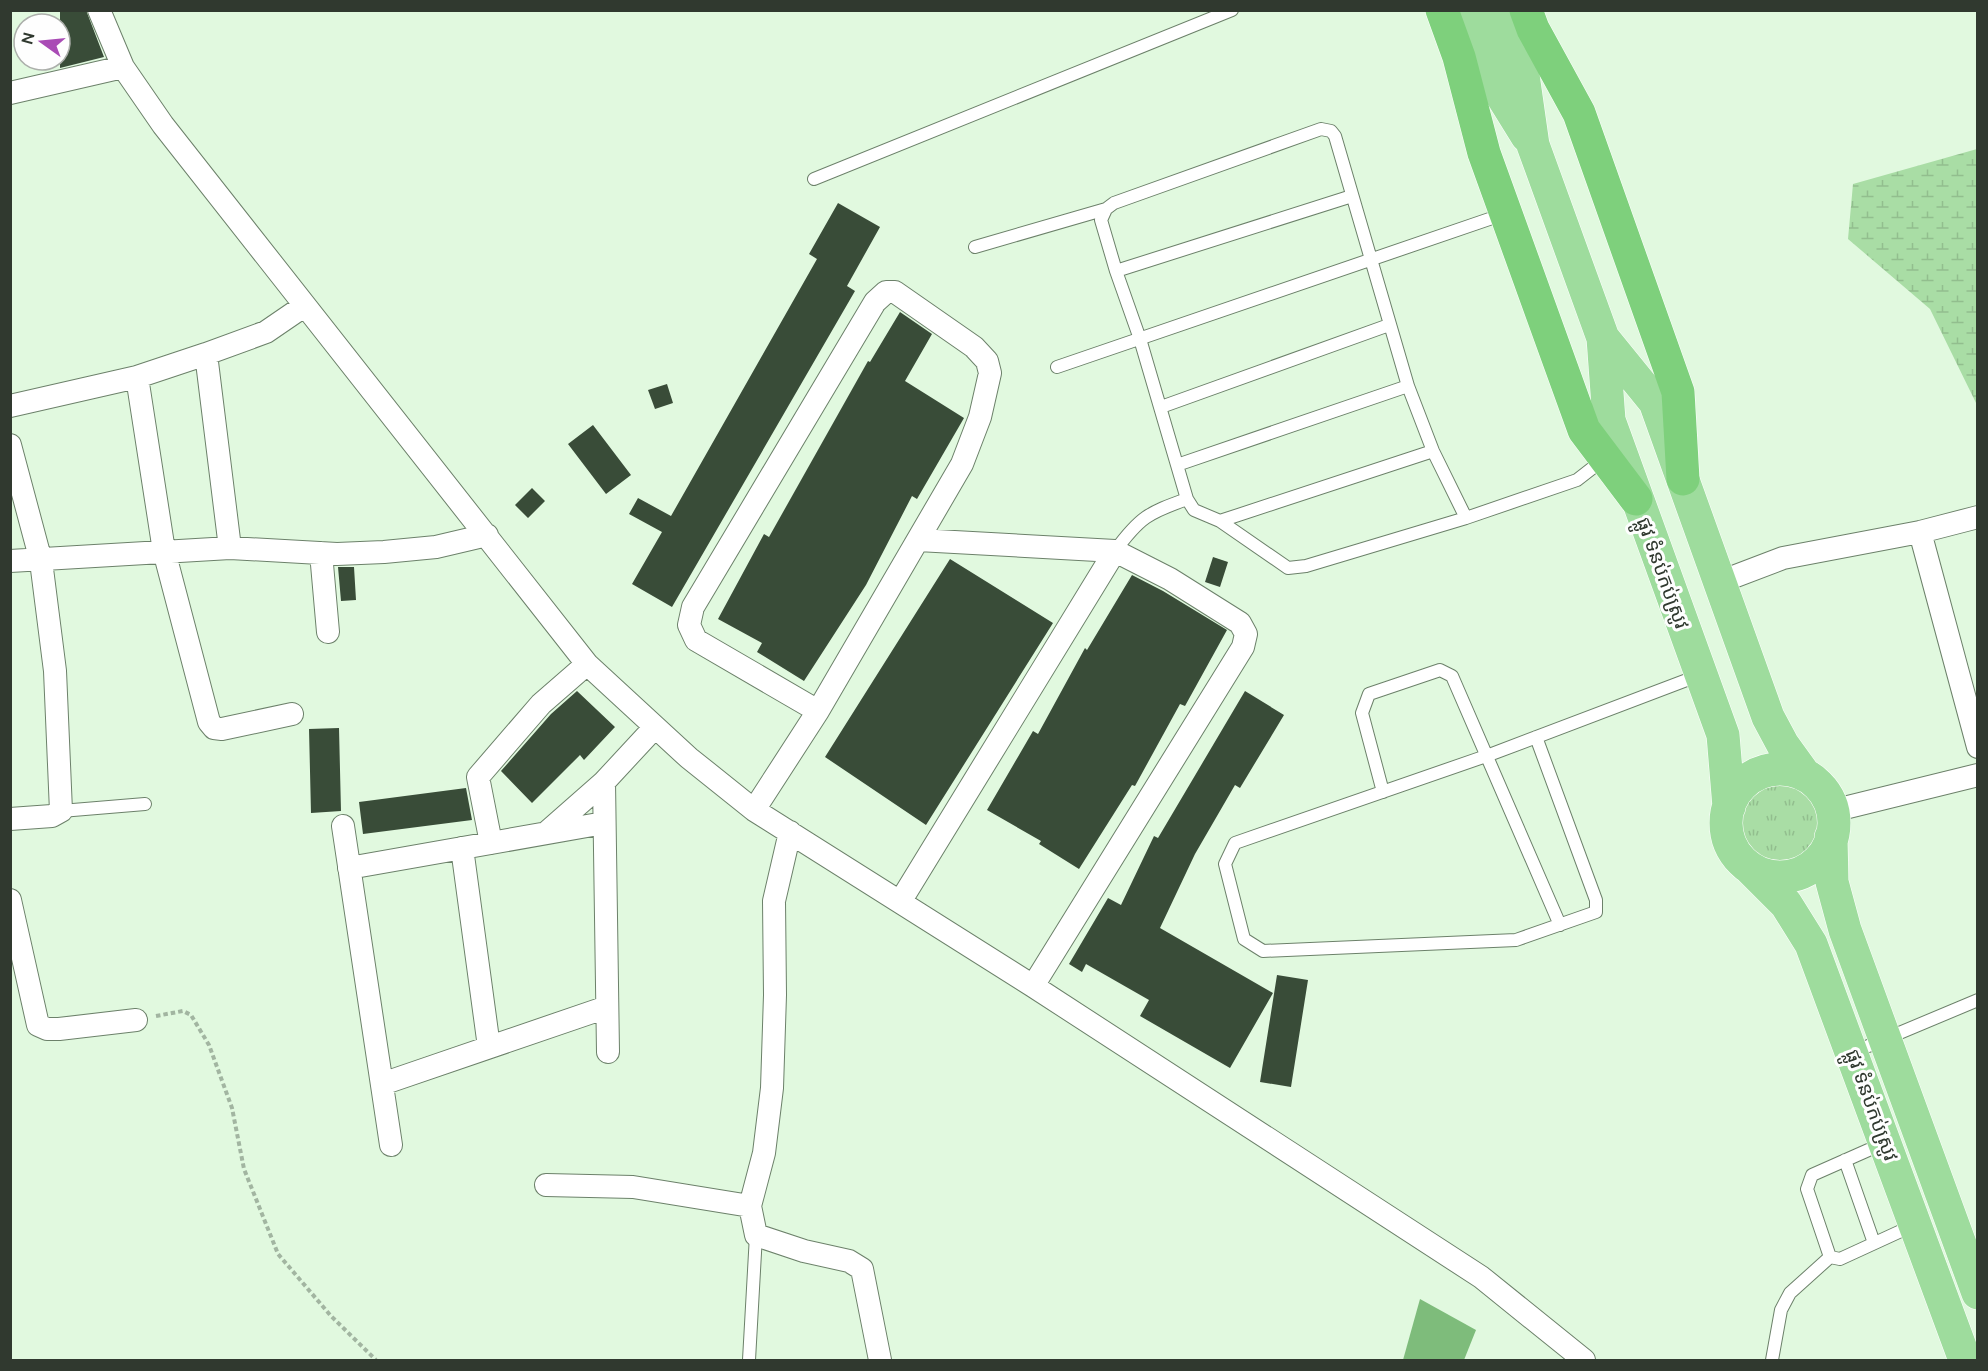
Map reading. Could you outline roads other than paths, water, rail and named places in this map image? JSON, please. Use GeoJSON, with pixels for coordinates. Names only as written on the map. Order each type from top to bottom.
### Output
{"type":"FeatureCollection","features":[{"type":"Feature","properties":{"kind":"highway"},"geometry":{"type":"LineString","coordinates":[[1442,10],[1459,57],[1484,153],[1584,430],[1636,499]]}},
{"type":"Feature","properties":{"kind":"highway"},"geometry":{"type":"LineString","coordinates":[[1526,10],[1579,113],[1678,392],[1683,479]]}},
{"type":"Feature","properties":{"kind":"main road","name":"ផ្លូវ ទំនប់កប់ស្រូវ"},"geometry":{"type":"LineString","coordinates":[[1468,10],[1496,86],[1533,145]]}},
{"type":"Feature","properties":{"kind":"main road","name":"ផ្លូវ ទំនប់កប់ស្រូវ"},"geometry":{"type":"LineString","coordinates":[[1499,10],[1523,75],[1533,145],[1603,338],[1609,420],[1723,735],[1729,807]]}},
{"type":"Feature","properties":{"kind":"main road","name":"ផ្លូវ ទំនប់កប់ស្រូវ"},"geometry":{"type":"LineString","coordinates":[[1603,338],[1656,402],[1768,717],[1783,745],[1804,774]]}},
{"type":"Feature","properties":{"kind":"main road"},"geometry":{"type":"LineString","coordinates":[[1778,769],[1804,774],[1826,793],[1832,824],[1821,859],[1800,874],[1778,878],[1749,867],[1733,848],[1728,834],[1729,807],[1742,785],[1764,771],[1778,769]]}},
{"type":"Feature","properties":{"kind":"main road","name":"ផ្លូវ ទំនប់កប់ស្រូវ"},"geometry":{"type":"LineString","coordinates":[[1832,824],[1832,882],[1842,921],[1977,1293]]}},
{"type":"Feature","properties":{"kind":"main road","name":"ផ្លូវ ទំនប់កប់ស្រូវ"},"geometry":{"type":"LineString","coordinates":[[1749,867],[1786,904],[1811,944],[1965,1360]]}},
{"type":"Feature","properties":{"kind":"street"},"geometry":{"type":"LineString","coordinates":[[99,10],[123,67],[163,125],[587,664],[655,727],[754,810],[1033,986],[1481,1277],[1584,1360]]}},
{"type":"Feature","properties":{"kind":"street"},"geometry":{"type":"LineString","coordinates":[[10,93],[123,67]]}},
{"type":"Feature","properties":{"kind":"street"},"geometry":{"type":"LineString","coordinates":[[754,810],[818,711],[962,464],[980,417],[990,374],[987,361],[974,347],[895,292],[886,292],[875,302],[699,597],[688,625],[696,640],[818,711]]}},
{"type":"Feature","properties":{"kind":"street"},"geometry":{"type":"LineString","coordinates":[[10,406],[137,376],[206,354],[266,332],[304,306]]}},
{"type":"Feature","properties":{"kind":"street"},"geometry":{"type":"LineString","coordinates":[[206,354],[230,548]]}},
{"type":"Feature","properties":{"kind":"street"},"geometry":{"type":"LineString","coordinates":[[137,376],[164,551],[209,722],[214,728],[222,729],[292,714]]}},
{"type":"Feature","properties":{"kind":"street"},"geometry":{"type":"LineString","coordinates":[[10,445],[41,561],[55,671],[61,811],[52,816],[10,819]]}},
{"type":"Feature","properties":{"kind":"street"},"geometry":{"type":"LineString","coordinates":[[1720,582],[1783,558],[1920,532],[1977,518]]}},
{"type":"Feature","properties":{"kind":"street"},"geometry":{"type":"LineString","coordinates":[[1920,532],[1977,747]]}},
{"type":"Feature","properties":{"kind":"street"},"geometry":{"type":"LineString","coordinates":[[10,561],[41,561],[230,548],[321,553],[436,547],[487,535]]}},
{"type":"Feature","properties":{"kind":"street"},"geometry":{"type":"LineString","coordinates":[[918,540],[1115,551],[1170,579],[1240,623],[1246,634],[1243,647],[1033,986]]}},
{"type":"Feature","properties":{"kind":"street"},"geometry":{"type":"LineString","coordinates":[[900,902],[1115,551]]}},
{"type":"Feature","properties":{"kind":"street"},"geometry":{"type":"LineString","coordinates":[[321,553],[328,632]]}},
{"type":"Feature","properties":{"kind":"street"},"geometry":{"type":"LineString","coordinates":[[491,843],[478,777],[542,704],[587,664]]}},
{"type":"Feature","properties":{"kind":"street"},"geometry":{"type":"LineString","coordinates":[[546,833],[604,782],[655,727]]}},
{"type":"Feature","properties":{"kind":"street"},"geometry":{"type":"LineString","coordinates":[[1832,824],[1977,775]]}},
{"type":"Feature","properties":{"kind":"street"},"geometry":{"type":"LineString","coordinates":[[604,782],[608,1052]]}},
{"type":"Feature","properties":{"kind":"street"},"geometry":{"type":"LineString","coordinates":[[349,868],[604,823]]}},
{"type":"Feature","properties":{"kind":"street"},"geometry":{"type":"LineString","coordinates":[[343,826],[391,1145]]}},
{"type":"Feature","properties":{"kind":"street"},"geometry":{"type":"LineString","coordinates":[[790,832],[774,901],[772,1088],[764,1153],[750,1206],[756,1235],[804,1251],[849,1261],[862,1269],[880,1360]]}},
{"type":"Feature","properties":{"kind":"street"},"geometry":{"type":"LineString","coordinates":[[462,848],[489,1047]]}},
{"type":"Feature","properties":{"kind":"street"},"geometry":{"type":"LineString","coordinates":[[10,900],[38,1025],[47,1029],[59,1029],[136,1020]]}},
{"type":"Feature","properties":{"kind":"street"},"geometry":{"type":"LineString","coordinates":[[382,1084],[608,1007]]}},
{"type":"Feature","properties":{"kind":"street"},"geometry":{"type":"LineString","coordinates":[[546,1185],[633,1187],[750,1206]]}},
{"type":"Feature","properties":{"kind":"lane"},"geometry":{"type":"LineString","coordinates":[[814,179],[1232,10]]}},
{"type":"Feature","properties":{"kind":"lane"},"geometry":{"type":"LineString","coordinates":[[975,248],[1106,209],[1125,200],[1321,129],[1331,131],[1335,136],[1372,258],[1408,386],[1432,451],[1466,518]]}},
{"type":"Feature","properties":{"kind":"lane"},"geometry":{"type":"LineString","coordinates":[[1116,270],[1352,195]]}},
{"type":"Feature","properties":{"kind":"lane"},"geometry":{"type":"LineString","coordinates":[[1106,209],[1101,219],[1161,407],[1187,499],[1194,510],[1220,521],[1288,568],[1306,566],[1466,518],[1577,480],[1605,458]]}},
{"type":"Feature","properties":{"kind":"lane"},"geometry":{"type":"LineString","coordinates":[[1058,367],[1505,214]]}},
{"type":"Feature","properties":{"kind":"lane"},"geometry":{"type":"LineString","coordinates":[[1161,407],[1389,325]]}},
{"type":"Feature","properties":{"kind":"lane"},"geometry":{"type":"LineString","coordinates":[[1177,465],[1408,386]]}},
{"type":"Feature","properties":{"kind":"lane"},"geometry":{"type":"LineString","coordinates":[[1220,521],[1432,451]]}},
{"type":"Feature","properties":{"kind":"lane"},"geometry":{"type":"LineString","coordinates":[[1115,551],[1136,523],[1152,512],[1187,499]]}},
{"type":"Feature","properties":{"kind":"lane"},"geometry":{"type":"LineString","coordinates":[[1383,792],[1362,713],[1370,694],[1440,670],[1452,676],[1489,756],[1560,924]]}},
{"type":"Feature","properties":{"kind":"lane"},"geometry":{"type":"LineString","coordinates":[[1536,737],[1598,907],[1596,912],[1516,940],[1263,951],[1244,939],[1225,864],[1235,843],[1489,756],[1536,737],[1701,675]]}},
{"type":"Feature","properties":{"kind":"lane"},"geometry":{"type":"LineString","coordinates":[[61,811],[145,804]]}},
{"type":"Feature","properties":{"kind":"lane"},"geometry":{"type":"LineString","coordinates":[[1852,1052],[1977,999]]}},
{"type":"Feature","properties":{"kind":"lane"},"geometry":{"type":"LineString","coordinates":[[1830,1257],[1807,1190],[1812,1175],[1886,1142]]}},
{"type":"Feature","properties":{"kind":"lane"},"geometry":{"type":"LineString","coordinates":[[1845,1160],[1874,1243]]}},
{"type":"Feature","properties":{"kind":"lane"},"geometry":{"type":"LineString","coordinates":[[1830,1257],[1840,1259],[1915,1224]]}},
{"type":"Feature","properties":{"kind":"lane"},"geometry":{"type":"LineString","coordinates":[[749,1360],[756,1235]]}},
{"type":"Feature","properties":{"kind":"lane"},"geometry":{"type":"LineString","coordinates":[[1772,1360],[1781,1310],[1790,1293],[1830,1257]]}}]}
